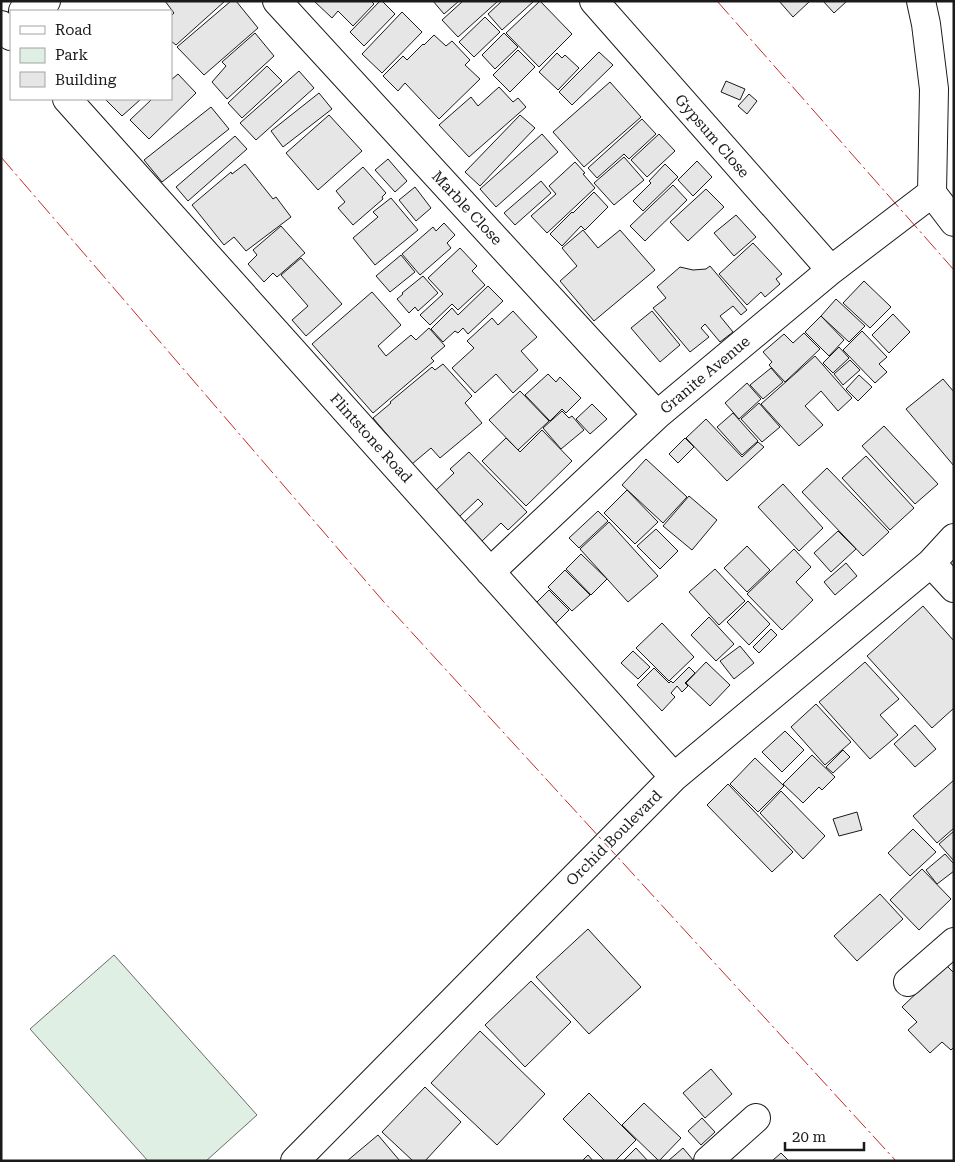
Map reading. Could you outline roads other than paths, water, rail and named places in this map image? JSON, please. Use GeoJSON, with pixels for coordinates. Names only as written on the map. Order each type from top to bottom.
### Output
{"type":"FeatureCollection","features":[{"type":"Feature","properties":{"kind":"street"},"geometry":{"type":"LineString","coordinates":[[25,10],[46,1]]}},
{"type":"Feature","properties":{"kind":"street","name":"Marble Close"},"geometry":{"type":"LineString","coordinates":[[277,1],[657,416]]}},
{"type":"Feature","properties":{"kind":"street","name":"Gypsum Close"},"geometry":{"type":"LineString","coordinates":[[594,1],[831,270]]}},
{"type":"Feature","properties":{"kind":"street"},"geometry":{"type":"LineString","coordinates":[[921,1],[926,24],[934,89],[932,193],[954,222]]}},
{"type":"Feature","properties":{"kind":"street"},"geometry":{"type":"LineString","coordinates":[[1,25],[10,35]]}},
{"type":"Feature","properties":{"kind":"street","name":"Flintstone Road"},"geometry":{"type":"LineString","coordinates":[[68,100],[674,778]]}},
{"type":"Feature","properties":{"kind":"street","name":"Granite Avenue"},"geometry":{"type":"LineString","coordinates":[[490,572],[657,416],[831,270],[932,193]]}},
{"type":"Feature","properties":{"kind":"street","name":"Orchid Boulevard"},"geometry":{"type":"LineString","coordinates":[[296,1160],[674,778],[931,563],[954,538]]}},
{"type":"Feature","properties":{"kind":"street"},"geometry":{"type":"LineString","coordinates":[[931,563],[954,588]]}},
{"type":"Feature","properties":{"kind":"street"},"geometry":{"type":"LineString","coordinates":[[908,982],[954,942]]}},
{"type":"Feature","properties":{"kind":"street"},"geometry":{"type":"LineString","coordinates":[[708,1161],[756,1118]]}}]}
